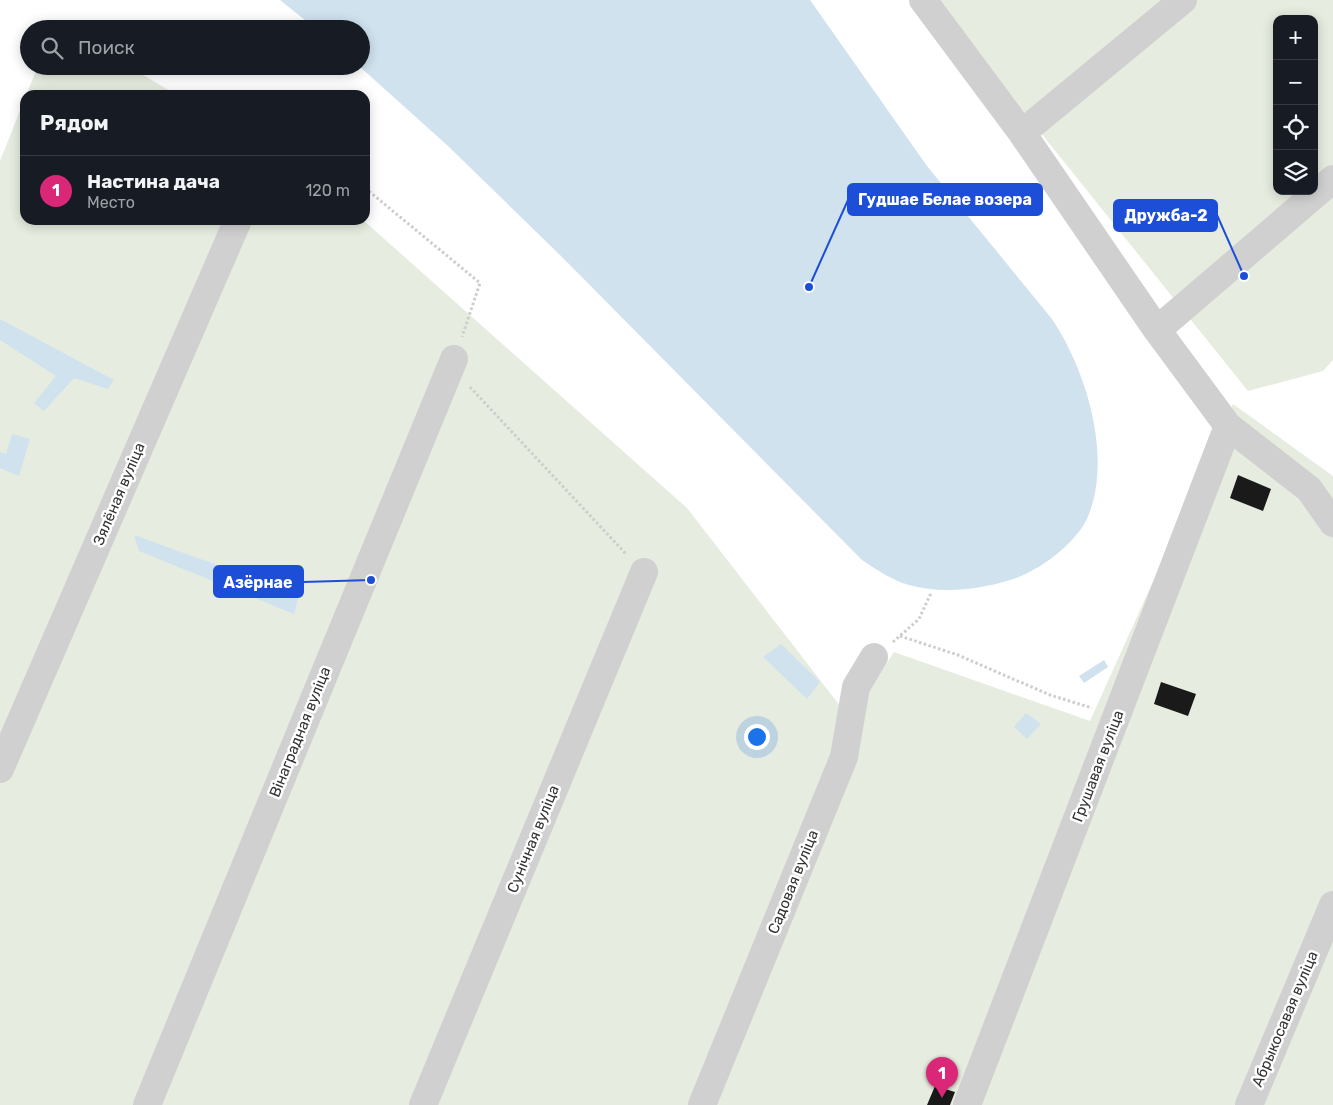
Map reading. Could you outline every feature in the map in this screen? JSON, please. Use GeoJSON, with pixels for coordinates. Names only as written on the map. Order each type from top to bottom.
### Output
{"type":"FeatureCollection","features":[{"type":"Feature","properties":{"kind":"street"},"geometry":{"type":"LineString","coordinates":[[923,0],[1022,133],[1157,330],[1228,426],[1309,488],[1333,523]]}},
{"type":"Feature","properties":{"kind":"street"},"geometry":{"type":"LineString","coordinates":[[1022,133],[1183,0]]}},
{"type":"Feature","properties":{"kind":"street"},"geometry":{"type":"LineString","coordinates":[[1157,330],[1333,179]]}},
{"type":"Feature","properties":{"kind":"street","name":"Зялёная вуліца"},"geometry":{"type":"LineString","coordinates":[[0,769],[236,225]]}},
{"type":"Feature","properties":{"kind":"street","name":"Вінаградная вуліца"},"geometry":{"type":"LineString","coordinates":[[147,1105],[452,363]]}},
{"type":"Feature","properties":{"kind":"street","name":"Грушавая вуліца"},"geometry":{"type":"LineString","coordinates":[[967,1105],[1228,426]]}},
{"type":"Feature","properties":{"kind":"street","name":"Сунічная вуліца"},"geometry":{"type":"LineString","coordinates":[[423,1105],[644,572]]}},
{"type":"Feature","properties":{"kind":"street","name":"Садовая вуліца"},"geometry":{"type":"LineString","coordinates":[[702,1105],[844,758],[856,687],[874,657]]}},
{"type":"Feature","properties":{"kind":"street","name":"Абрыкосавая вуліца"},"geometry":{"type":"LineString","coordinates":[[1249,1105],[1333,905]]}},
{"type":"Feature","properties":{"kind":"path"},"geometry":{"type":"LineString","coordinates":[[370,192],[480,283],[452,363],[644,572]]}},
{"type":"Feature","properties":{"kind":"path"},"geometry":{"type":"LineString","coordinates":[[874,657],[919,619],[931,594]]}},
{"type":"Feature","properties":{"kind":"path"},"geometry":{"type":"LineString","coordinates":[[900,636],[958,655],[1050,695],[1117,715]]}},
{"type":"Feature","properties":{"kind":"shaded area"},"geometry":{"type":"Polygon","coordinates":[[[934,0],[1333,0],[1333,360],[1323,371],[1248,391],[934,0]]]}},
{"type":"Feature","properties":{"kind":"shaded area"},"geometry":{"type":"Polygon","coordinates":[[[34,75],[143,75],[169,90],[28,90],[34,75]]]}},
{"type":"Feature","properties":{"kind":"shaded area"},"geometry":{"type":"Polygon","coordinates":[[[20,111],[20,225],[369,225],[687,508],[861,733],[862,703],[894,652],[1090,721],[1233,404],[1333,476],[1333,1105],[0,1105],[0,161],[20,111]]]}},
{"type":"Feature","properties":{"kind":"water"},"geometry":{"type":"Polygon","coordinates":[[[280,0],[810,0],[927,166],[1052,319],[1064,340],[1085,387],[1096,439],[1098,465],[1095,490],[1084,525],[1067,545],[1045,563],[1021,576],[985,586],[959,590],[921,588],[897,580],[868,564],[561,256],[448,146],[369,75],[370,20],[305,20],[280,0]]]}},
{"type":"Feature","properties":{"kind":"water"},"geometry":{"type":"Polygon","coordinates":[[[0,319],[114,380],[108,389],[74,378],[44,411],[34,403],[56,376],[0,340],[0,319]]]}},
{"type":"Feature","properties":{"kind":"water"},"geometry":{"type":"Polygon","coordinates":[[[12,434],[30,439],[19,476],[0,468],[0,452],[6,454],[12,434]]]}},
{"type":"Feature","properties":{"kind":"water"},"geometry":{"type":"Polygon","coordinates":[[[134,535],[299,595],[294,614],[139,551],[134,535]]]}},
{"type":"Feature","properties":{"kind":"water"},"geometry":{"type":"Polygon","coordinates":[[[781,644],[820,682],[807,699],[763,657],[781,644]]]}},
{"type":"Feature","properties":{"kind":"water"},"geometry":{"type":"Polygon","coordinates":[[[1104,660],[1108,667],[1084,683],[1079,676],[1104,660]]]}},
{"type":"Feature","properties":{"kind":"water"},"geometry":{"type":"Polygon","coordinates":[[[1026,713],[1041,724],[1027,739],[1014,727],[1026,713]]]}},
{"type":"Feature","properties":{"kind":"building"},"geometry":{"type":"Polygon","coordinates":[[[1238,475],[1271,489],[1263,511],[1230,498],[1238,475]]]}},
{"type":"Feature","properties":{"kind":"building"},"geometry":{"type":"Polygon","coordinates":[[[1161,682],[1196,694],[1188,716],[1154,704],[1161,682]]]}},
{"type":"Feature","properties":{"kind":"building"},"geometry":{"type":"Polygon","coordinates":[[[935,1086],[955,1092],[950,1105],[927,1105],[935,1086]]]}},
{"type":"Feature","properties":{"kind":"place","name":"Дружба-2"},"geometry":{"type":"Point","coordinates":[1244,276]}},
{"type":"Feature","properties":{"kind":"place","name":"Гудшае Белае возера"},"geometry":{"type":"Point","coordinates":[809,287]}},
{"type":"Feature","properties":{"kind":"place","name":"Азёрнае"},"geometry":{"type":"Point","coordinates":[371,580]}},
{"type":"Feature","properties":{"kind":"place","name":"Настина дача"},"geometry":{"type":"Point","coordinates":[942,1098]}}]}
